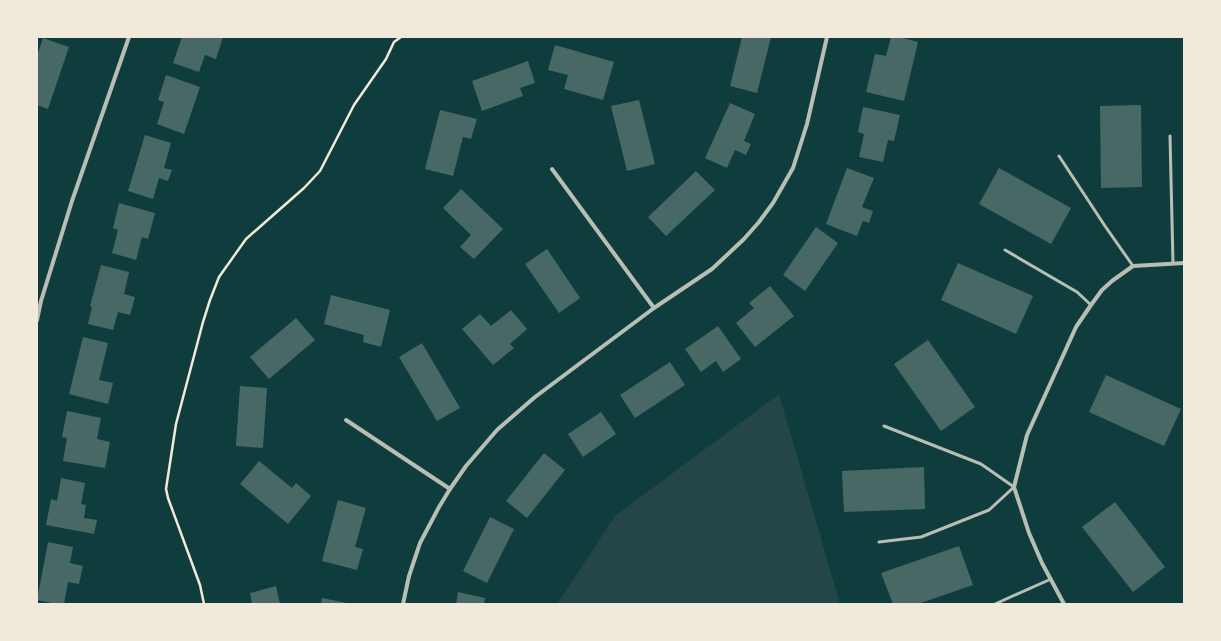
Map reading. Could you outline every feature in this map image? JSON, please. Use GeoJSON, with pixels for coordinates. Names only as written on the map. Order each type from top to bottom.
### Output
{"type":"FeatureCollection","features":[{"type":"Feature","properties":{"kind":"street"},"geometry":{"type":"LineString","coordinates":[[37,320],[41,301],[72,201],[129,37]]}},
{"type":"Feature","properties":{"kind":"street"},"geometry":{"type":"LineString","coordinates":[[403,604],[409,576],[420,543],[439,507],[466,466],[497,430],[534,397],[654,308],[712,269],[744,239],[759,222],[773,203],[793,168],[807,124],[826,37]]}},
{"type":"Feature","properties":{"kind":"street"},"geometry":{"type":"LineString","coordinates":[[552,169],[654,308]]}},
{"type":"Feature","properties":{"kind":"street"},"geometry":{"type":"LineString","coordinates":[[1064,604],[1029,533],[1014,487],[1027,435],[1076,326],[1102,290],[1133,266],[1184,263]]}},
{"type":"Feature","properties":{"kind":"street"},"geometry":{"type":"LineString","coordinates":[[346,420],[450,489]]}},
{"type":"Feature","properties":{"kind":"lane"},"geometry":{"type":"LineString","coordinates":[[1170,136],[1173,263]]}},
{"type":"Feature","properties":{"kind":"lane"},"geometry":{"type":"LineString","coordinates":[[1059,156],[1133,266]]}},
{"type":"Feature","properties":{"kind":"lane"},"geometry":{"type":"LineString","coordinates":[[1005,250],[1077,292],[1091,305]]}},
{"type":"Feature","properties":{"kind":"lane"},"geometry":{"type":"LineString","coordinates":[[879,542],[921,536],[989,510],[1014,487],[981,464],[884,426]]}},
{"type":"Feature","properties":{"kind":"lane"},"geometry":{"type":"LineString","coordinates":[[995,604],[1051,579]]}},
{"type":"Feature","properties":{"kind":"path"},"geometry":{"type":"LineString","coordinates":[[204,604],[200,585],[166,490],[176,424],[210,300],[219,277],[246,239],[304,188],[320,170],[354,105],[386,59],[394,42],[401,37]]}},
{"type":"Feature","properties":{"kind":"shaded area"},"geometry":{"type":"Polygon","coordinates":[[[779,394],[840,604],[557,604],[615,516],[779,394]]]}},
{"type":"Feature","properties":{"kind":"building"},"geometry":{"type":"Polygon","coordinates":[[[182,37],[223,37],[216,59],[205,55],[199,72],[173,63],[182,37]]]}},
{"type":"Feature","properties":{"kind":"building"},"geometry":{"type":"Polygon","coordinates":[[[742,37],[771,37],[757,93],[730,86],[742,37]]]}},
{"type":"Feature","properties":{"kind":"building"},"geometry":{"type":"Polygon","coordinates":[[[891,37],[899,37],[918,42],[904,101],[866,92],[875,54],[886,56],[891,37]]]}},
{"type":"Feature","properties":{"kind":"building"},"geometry":{"type":"Polygon","coordinates":[[[43,38],[69,47],[48,109],[37,105],[37,56],[43,38]]]}},
{"type":"Feature","properties":{"kind":"building"},"geometry":{"type":"Polygon","coordinates":[[[555,45],[614,62],[603,100],[564,89],[568,75],[548,70],[555,45]]]}},
{"type":"Feature","properties":{"kind":"building"},"geometry":{"type":"Polygon","coordinates":[[[528,61],[535,83],[520,88],[523,96],[482,111],[472,81],[528,61]]]}},
{"type":"Feature","properties":{"kind":"building"},"geometry":{"type":"Polygon","coordinates":[[[166,75],[200,87],[184,134],[157,124],[164,102],[158,100],[166,75]]]}},
{"type":"Feature","properties":{"kind":"building"},"geometry":{"type":"Polygon","coordinates":[[[639,100],[655,164],[627,171],[611,106],[639,100]]]}},
{"type":"Feature","properties":{"kind":"building"},"geometry":{"type":"Polygon","coordinates":[[[730,103],[755,114],[744,141],[751,144],[746,155],[735,150],[727,168],[705,158],[730,103]]]}},
{"type":"Feature","properties":{"kind":"building"},"geometry":{"type":"Polygon","coordinates":[[[1141,105],[1142,187],[1101,188],[1100,106],[1141,105]]]}},
{"type":"Feature","properties":{"kind":"building"},"geometry":{"type":"Polygon","coordinates":[[[863,107],[900,115],[894,141],[888,140],[883,162],[859,157],[864,134],[858,132],[863,107]]]}},
{"type":"Feature","properties":{"kind":"building"},"geometry":{"type":"Polygon","coordinates":[[[440,110],[477,119],[471,139],[463,137],[453,176],[425,169],[440,110]]]}},
{"type":"Feature","properties":{"kind":"building"},"geometry":{"type":"Polygon","coordinates":[[[145,135],[171,143],[164,168],[172,170],[168,181],[159,178],[153,199],[128,191],[145,135]]]}},
{"type":"Feature","properties":{"kind":"building"},"geometry":{"type":"Polygon","coordinates":[[[847,168],[874,178],[862,207],[873,211],[869,223],[863,221],[857,236],[826,224],[847,168]]]}},
{"type":"Feature","properties":{"kind":"building"},"geometry":{"type":"Polygon","coordinates":[[[999,168],[1071,208],[1051,244],[979,204],[999,168]]]}},
{"type":"Feature","properties":{"kind":"building"},"geometry":{"type":"Polygon","coordinates":[[[696,171],[715,190],[666,236],[648,217],[696,171]]]}},
{"type":"Feature","properties":{"kind":"building"},"geometry":{"type":"Polygon","coordinates":[[[461,189],[503,229],[474,259],[460,247],[471,235],[443,208],[461,189]]]}},
{"type":"Feature","properties":{"kind":"building"},"geometry":{"type":"Polygon","coordinates":[[[119,203],[155,213],[148,239],[142,237],[136,260],[112,253],[118,230],[113,228],[119,203]]]}},
{"type":"Feature","properties":{"kind":"building"},"geometry":{"type":"Polygon","coordinates":[[[816,227],[838,243],[805,291],[783,275],[816,227]]]}},
{"type":"Feature","properties":{"kind":"building"},"geometry":{"type":"Polygon","coordinates":[[[547,249],[580,298],[559,313],[525,264],[547,249]]]}},
{"type":"Feature","properties":{"kind":"building"},"geometry":{"type":"Polygon","coordinates":[[[958,263],[1033,296],[1016,334],[941,300],[958,263]]]}},
{"type":"Feature","properties":{"kind":"building"},"geometry":{"type":"Polygon","coordinates":[[[101,265],[129,272],[124,294],[135,297],[130,315],[118,312],[113,330],[88,324],[92,307],[90,306],[101,265]]]}},
{"type":"Feature","properties":{"kind":"building"},"geometry":{"type":"Polygon","coordinates":[[[770,286],[794,316],[755,347],[736,323],[754,308],[749,303],[770,286]]]}},
{"type":"Feature","properties":{"kind":"building"},"geometry":{"type":"Polygon","coordinates":[[[331,295],[390,310],[381,347],[363,342],[364,335],[324,324],[331,295]]]}},
{"type":"Feature","properties":{"kind":"building"},"geometry":{"type":"Polygon","coordinates":[[[511,310],[527,329],[510,344],[514,348],[493,365],[462,329],[480,314],[491,326],[511,310]]]}},
{"type":"Feature","properties":{"kind":"building"},"geometry":{"type":"Polygon","coordinates":[[[296,318],[315,340],[269,379],[250,357],[296,318]]]}},
{"type":"Feature","properties":{"kind":"building"},"geometry":{"type":"Polygon","coordinates":[[[718,326],[741,359],[723,372],[716,361],[701,372],[685,349],[718,326]]]}},
{"type":"Feature","properties":{"kind":"building"},"geometry":{"type":"Polygon","coordinates":[[[83,337],[108,343],[99,380],[113,383],[108,404],[69,394],[83,337]]]}},
{"type":"Feature","properties":{"kind":"building"},"geometry":{"type":"Polygon","coordinates":[[[928,340],[975,407],[941,431],[894,364],[928,340]]]}},
{"type":"Feature","properties":{"kind":"building"},"geometry":{"type":"Polygon","coordinates":[[[422,343],[460,408],[437,421],[399,357],[422,343]]]}},
{"type":"Feature","properties":{"kind":"building"},"geometry":{"type":"Polygon","coordinates":[[[670,362],[685,385],[635,418],[620,395],[670,362]]]}},
{"type":"Feature","properties":{"kind":"building"},"geometry":{"type":"Polygon","coordinates":[[[1106,375],[1181,409],[1164,446],[1089,412],[1106,375]]]}},
{"type":"Feature","properties":{"kind":"building"},"geometry":{"type":"Polygon","coordinates":[[[240,386],[267,388],[263,448],[236,446],[240,386]]]}},
{"type":"Feature","properties":{"kind":"building"},"geometry":{"type":"Polygon","coordinates":[[[67,411],[101,418],[97,439],[110,442],[105,468],[63,461],[67,438],[62,437],[67,411]]]}},
{"type":"Feature","properties":{"kind":"building"},"geometry":{"type":"Polygon","coordinates":[[[601,412],[616,434],[583,457],[568,434],[601,412]]]}},
{"type":"Feature","properties":{"kind":"building"},"geometry":{"type":"Polygon","coordinates":[[[544,453],[565,470],[527,518],[506,501],[544,453]]]}},
{"type":"Feature","properties":{"kind":"building"},"geometry":{"type":"Polygon","coordinates":[[[259,461],[292,488],[296,483],[311,496],[288,524],[240,484],[259,461]]]}},
{"type":"Feature","properties":{"kind":"building"},"geometry":{"type":"Polygon","coordinates":[[[924,467],[925,509],[844,512],[842,471],[924,467]]]}},
{"type":"Feature","properties":{"kind":"building"},"geometry":{"type":"Polygon","coordinates":[[[61,478],[85,483],[81,504],[86,505],[84,518],[97,520],[94,534],[46,525],[51,499],[57,501],[61,478]]]}},
{"type":"Feature","properties":{"kind":"building"},"geometry":{"type":"Polygon","coordinates":[[[338,500],[366,508],[355,547],[363,549],[357,570],[322,561],[338,500]]]}},
{"type":"Feature","properties":{"kind":"building"},"geometry":{"type":"Polygon","coordinates":[[[1115,502],[1165,567],[1133,592],[1082,527],[1115,502]]]}},
{"type":"Feature","properties":{"kind":"building"},"geometry":{"type":"Polygon","coordinates":[[[490,517],[514,529],[487,583],[463,571],[490,517]]]}},
{"type":"Feature","properties":{"kind":"building"},"geometry":{"type":"Polygon","coordinates":[[[48,542],[73,547],[70,563],[83,566],[79,584],[68,582],[64,604],[37,600],[48,542]]]}},
{"type":"Feature","properties":{"kind":"building"},"geometry":{"type":"Polygon","coordinates":[[[959,546],[973,585],[918,604],[893,604],[881,573],[959,546]]]}},
{"type":"Feature","properties":{"kind":"building"},"geometry":{"type":"Polygon","coordinates":[[[276,586],[280,604],[252,604],[250,593],[276,586]]]}},
{"type":"Feature","properties":{"kind":"building"},"geometry":{"type":"Polygon","coordinates":[[[458,592],[485,598],[484,604],[456,604],[458,592]]]}},
{"type":"Feature","properties":{"kind":"building"},"geometry":{"type":"Polygon","coordinates":[[[322,598],[347,603],[347,604],[321,604],[322,598]]]}}]}
